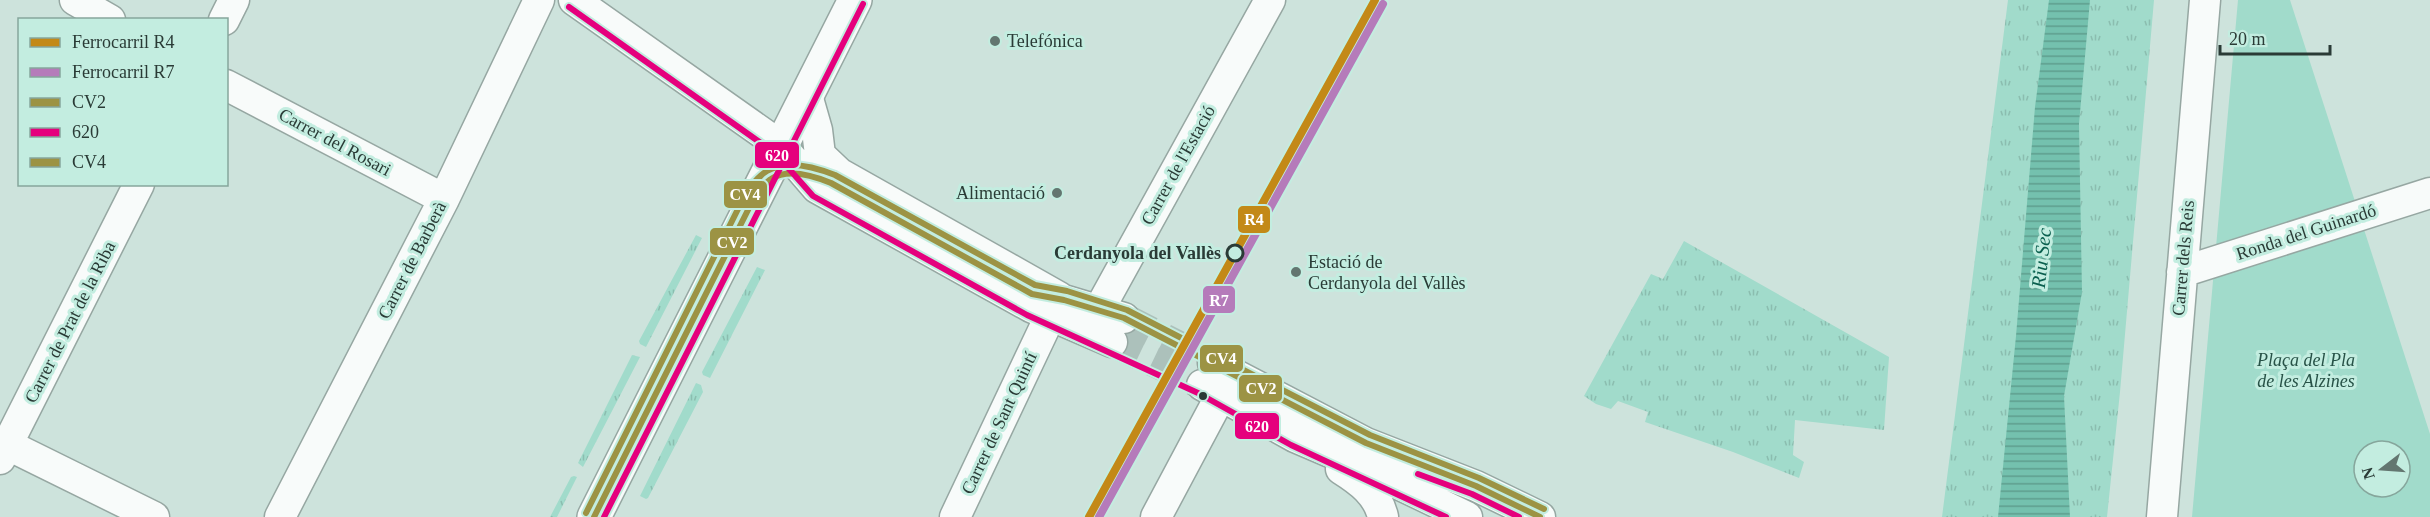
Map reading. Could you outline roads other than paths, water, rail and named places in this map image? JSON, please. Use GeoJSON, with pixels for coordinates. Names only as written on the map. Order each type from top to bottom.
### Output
{"type":"FeatureCollection","features":[{"type":"Feature","properties":{"kind":"main road"},"geometry":{"type":"LineString","coordinates":[[594,517],[855,0]]}},
{"type":"Feature","properties":{"kind":"street"},"geometry":{"type":"LineString","coordinates":[[75,0],[106,18]]}},
{"type":"Feature","properties":{"kind":"street"},"geometry":{"type":"LineString","coordinates":[[225,18],[234,0]]}},
{"type":"Feature","properties":{"kind":"street","name":"Carrer de Barberà"},"geometry":{"type":"LineString","coordinates":[[280,517],[444,199],[539,0]]}},
{"type":"Feature","properties":{"kind":"street"},"geometry":{"type":"LineString","coordinates":[[574,0],[781,146],[806,175]]}},
{"type":"Feature","properties":{"kind":"street","name":"Carrer de l'Estació"},"geometry":{"type":"LineString","coordinates":[[1082,319],[1270,0]]}},
{"type":"Feature","properties":{"kind":"street","name":"Carrer dels Reis"},"geometry":{"type":"LineString","coordinates":[[2162,517],[2205,0]]}},
{"type":"Feature","properties":{"kind":"street","name":"Carrer del Rosari"},"geometry":{"type":"LineString","coordinates":[[228,86],[444,199]]}},
{"type":"Feature","properties":{"kind":"street"},"geometry":{"type":"LineString","coordinates":[[807,95],[817,130],[820,155],[838,173],[1082,319]]}},
{"type":"Feature","properties":{"kind":"street"},"geometry":{"type":"LineString","coordinates":[[757,192],[771,179],[806,175],[831,183],[1032,294],[1082,319]]}},
{"type":"Feature","properties":{"kind":"street","name":"Carrer de Prat de la Riba"},"geometry":{"type":"LineString","coordinates":[[2,448],[138,186]]}},
{"type":"Feature","properties":{"kind":"street","name":"Ronda del Guinardó"},"geometry":{"type":"LineString","coordinates":[[2182,272],[2430,193]]}},
{"type":"Feature","properties":{"kind":"street","name":"Carrer de Sant Quintí"},"geometry":{"type":"LineString","coordinates":[[955,517],[1082,319]]}},
{"type":"Feature","properties":{"kind":"street"},"geometry":{"type":"LineString","coordinates":[[1212,381],[1362,483],[1380,505],[1383,517]]}},
{"type":"Feature","properties":{"kind":"street"},"geometry":{"type":"LineString","coordinates":[[1212,381],[1435,472],[1505,517]]}},
{"type":"Feature","properties":{"kind":"street"},"geometry":{"type":"LineString","coordinates":[[1156,517],[1212,381]]}},
{"type":"Feature","properties":{"kind":"street"},"geometry":{"type":"LineString","coordinates":[[1295,437],[1441,504]]}},
{"type":"Feature","properties":{"kind":"street"},"geometry":{"type":"LineString","coordinates":[[2,448],[154,517]]}},
{"type":"Feature","properties":{"kind":"street"},"geometry":{"type":"LineString","coordinates":[[1409,517],[1469,492],[1540,517]]}},
{"type":"Feature","properties":{"kind":"water","name":"Riu Sec"},"geometry":{"type":"Polygon","coordinates":[[[2049,0],[2090,0],[2079,124],[2082,292],[2064,396],[2070,517],[1998,517],[2035,107],[2049,0]]]}},
{"type":"Feature","properties":{"kind":"tunnel"},"geometry":{"type":"LineString","coordinates":[[1124,318],[1213,363]]}},
{"type":"Feature","properties":{"kind":"tunnel"},"geometry":{"type":"LineString","coordinates":[[1112,342],[1202,385]]}},
{"type":"Feature","properties":{"kind":"rail line","name":"R4"},"geometry":{"type":"LineString","coordinates":[[1089,517],[1375,0]]}},
{"type":"Feature","properties":{"kind":"rail line","name":"R7"},"geometry":{"type":"LineString","coordinates":[[1099,517],[1383,4]]}},
{"type":"Feature","properties":{"kind":"place","name":"Telefónica"},"geometry":{"type":"Point","coordinates":[995,41]}},
{"type":"Feature","properties":{"kind":"place","name":"Alimentació"},"geometry":{"type":"Point","coordinates":[1057,193]}},
{"type":"Feature","properties":{"kind":"place","name":"Cerdanyola del Vallès"},"geometry":{"type":"Point","coordinates":[1235,253]}},
{"type":"Feature","properties":{"kind":"place","name":"Estació de Cerdanyola del Vallès"},"geometry":{"type":"Point","coordinates":[1296,272]}},
{"type":"Feature","properties":{"kind":"park label","name":"Plaça del Pla de les Alzines"},"geometry":{"type":"Point","coordinates":[2306,370]}}]}
